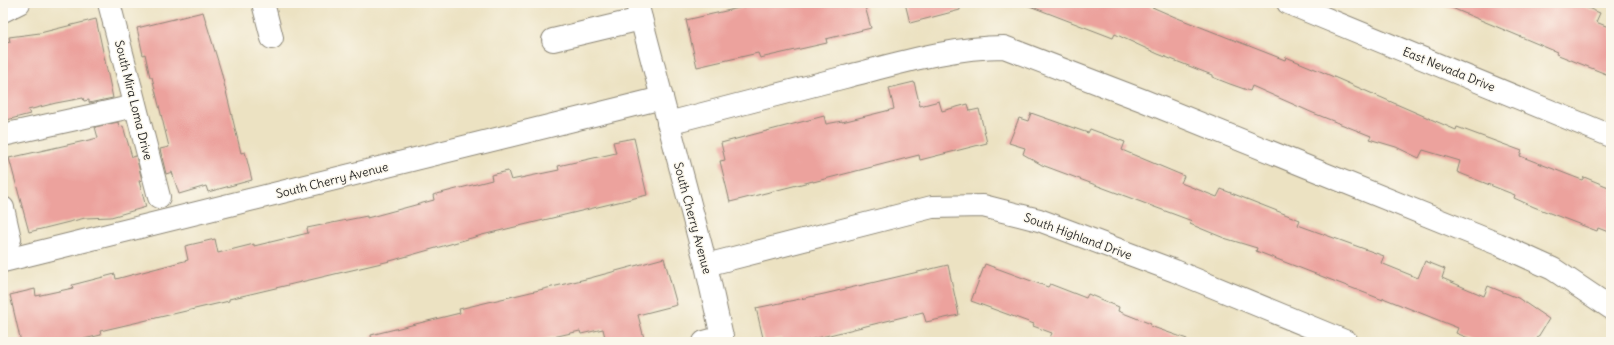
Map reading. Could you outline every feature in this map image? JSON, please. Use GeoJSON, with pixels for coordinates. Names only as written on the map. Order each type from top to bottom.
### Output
{"type":"FeatureCollection","features":[{"type":"Feature","properties":{"kind":"street"},"geometry":{"type":"LineString","coordinates":[[3,11],[19,3]]}},
{"type":"Feature","properties":{"kind":"street","name":"South Mira Loma Drive"},"geometry":{"type":"LineString","coordinates":[[109,3],[159,196]]}},
{"type":"Feature","properties":{"kind":"street"},"geometry":{"type":"LineString","coordinates":[[262,3],[272,38]]}},
{"type":"Feature","properties":{"kind":"street","name":"East Nevada Drive"},"geometry":{"type":"LineString","coordinates":[[1288,3],[1611,136]]}},
{"type":"Feature","properties":{"kind":"street"},"geometry":{"type":"LineString","coordinates":[[553,40],[639,11]]}},
{"type":"Feature","properties":{"kind":"street","name":"South Cherry Avenue"},"geometry":{"type":"LineString","coordinates":[[639,11],[706,265],[717,340]]}},
{"type":"Feature","properties":{"kind":"street"},"geometry":{"type":"LineString","coordinates":[[668,123],[880,68],[959,50],[985,47],[1004,47],[1142,100],[1287,160],[1498,244],[1552,269],[1611,308]]}},
{"type":"Feature","properties":{"kind":"street","name":"South Cherry Avenue"},"geometry":{"type":"LineString","coordinates":[[3,261],[662,98]]}},
{"type":"Feature","properties":{"kind":"street"},"geometry":{"type":"LineString","coordinates":[[3,135],[135,106]]}},
{"type":"Feature","properties":{"kind":"street","name":"South Highland Drive"},"geometry":{"type":"LineString","coordinates":[[706,265],[932,207],[983,206],[1039,220],[1175,271],[1347,342]]}},
{"type":"Feature","properties":{"kind":"street"},"geometry":{"type":"LineString","coordinates":[[3,208],[10,239]]}},
{"type":"Feature","properties":{"kind":"building"},"geometry":{"type":"Polygon","coordinates":[[[761,3],[864,3],[871,28],[826,39],[827,43],[760,58],[758,53],[697,67],[686,20],[761,3]]]}},
{"type":"Feature","properties":{"kind":"building"},"geometry":{"type":"Polygon","coordinates":[[[905,3],[960,3],[960,10],[910,23],[905,3]]]}},
{"type":"Feature","properties":{"kind":"building"},"geometry":{"type":"Polygon","coordinates":[[[1027,3],[1143,3],[1285,60],[1286,57],[1456,130],[1457,127],[1522,151],[1520,156],[1582,180],[1584,177],[1611,188],[1611,233],[1598,228],[1597,231],[1534,207],[1514,198],[1515,195],[1457,172],[1460,161],[1423,150],[1419,158],[1396,147],[1369,139],[1371,136],[1313,113],[1252,86],[1250,91],[1230,84],[1115,34],[1113,38],[1027,5],[1027,3]]]}},
{"type":"Feature","properties":{"kind":"building"},"geometry":{"type":"Polygon","coordinates":[[[1440,3],[1575,3],[1600,13],[1596,22],[1611,28],[1611,76],[1556,54],[1557,52],[1440,3]]]}},
{"type":"Feature","properties":{"kind":"building"},"geometry":{"type":"Polygon","coordinates":[[[203,12],[221,71],[241,153],[245,152],[252,180],[208,192],[206,186],[179,194],[172,172],[166,174],[160,149],[169,147],[152,77],[150,77],[145,54],[143,55],[137,28],[203,12]]]}},
{"type":"Feature","properties":{"kind":"building"},"geometry":{"type":"Polygon","coordinates":[[[96,19],[113,98],[89,103],[89,100],[84,101],[83,98],[56,103],[28,110],[30,114],[3,121],[3,44],[10,42],[9,37],[40,33],[96,19]]]}},
{"type":"Feature","properties":{"kind":"building"},"geometry":{"type":"Polygon","coordinates":[[[914,82],[920,106],[939,101],[942,111],[968,104],[970,111],[979,109],[987,143],[920,160],[919,155],[730,202],[720,161],[725,160],[721,143],[824,116],[826,124],[842,122],[894,109],[889,88],[914,82]]]}},
{"type":"Feature","properties":{"kind":"building"},"geometry":{"type":"Polygon","coordinates":[[[1031,113],[1088,133],[1090,129],[1125,142],[1122,150],[1184,176],[1181,183],[1217,197],[1221,189],[1300,220],[1298,225],[1384,256],[1381,263],[1418,278],[1425,261],[1445,269],[1442,278],[1484,296],[1488,286],[1518,298],[1549,319],[1535,342],[1478,342],[1456,333],[1458,328],[1383,298],[1383,300],[1256,251],[1257,248],[1224,238],[1190,224],[1192,221],[1042,165],[1023,154],[1025,148],[1009,143],[1019,118],[1028,121],[1031,113]]]}},
{"type":"Feature","properties":{"kind":"building"},"geometry":{"type":"Polygon","coordinates":[[[118,122],[119,127],[123,126],[132,157],[136,156],[142,180],[139,181],[146,207],[111,217],[85,218],[29,232],[9,158],[98,138],[95,127],[118,122]]]}},
{"type":"Feature","properties":{"kind":"building"},"geometry":{"type":"Polygon","coordinates":[[[634,138],[647,195],[482,235],[390,261],[100,331],[101,335],[71,342],[21,342],[10,295],[35,289],[36,296],[73,288],[72,285],[115,274],[116,279],[188,260],[185,246],[215,239],[218,253],[308,233],[307,228],[367,216],[367,218],[434,200],[433,195],[492,180],[491,175],[508,171],[511,180],[559,170],[558,166],[616,153],[613,142],[634,138]]]}},
{"type":"Feature","properties":{"kind":"building"},"geometry":{"type":"Polygon","coordinates":[[[664,258],[677,305],[638,315],[645,342],[606,342],[603,329],[581,334],[580,331],[531,342],[372,342],[371,335],[460,313],[459,309],[590,278],[664,258]]]}},
{"type":"Feature","properties":{"kind":"building"},"geometry":{"type":"Polygon","coordinates":[[[985,264],[1048,287],[1050,284],[1086,298],[1088,294],[1119,307],[1118,311],[1151,324],[1150,326],[1187,339],[1187,342],[1048,342],[1052,333],[1033,326],[1034,324],[971,301],[985,264]]]}},
{"type":"Feature","properties":{"kind":"building"},"geometry":{"type":"Polygon","coordinates":[[[948,265],[959,315],[926,322],[923,312],[801,342],[782,342],[781,338],[764,342],[756,308],[948,265]]]}}]}
